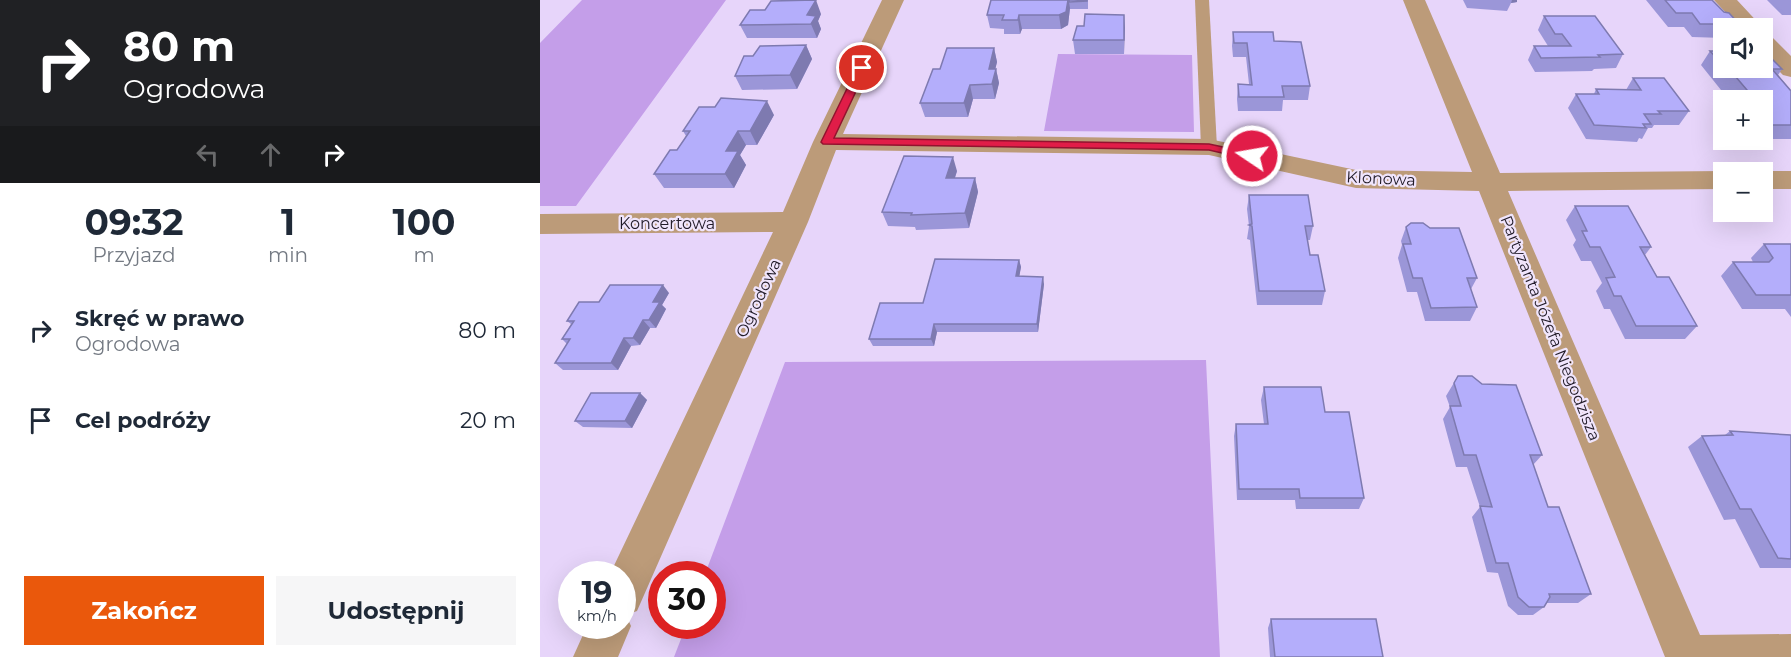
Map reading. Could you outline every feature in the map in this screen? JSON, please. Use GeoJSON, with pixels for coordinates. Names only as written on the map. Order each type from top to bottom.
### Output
{"type":"FeatureCollection","features":[{"type":"Feature","properties":{"kind":"street","name":"Ogrodowa"},"geometry":{"type":"LineString","coordinates":[[636,565],[793,222],[826,142],[893,0]]}},
{"type":"Feature","properties":{"kind":"street","name":"Partyzanta Józefa Niegodzisza"},"geometry":{"type":"LineString","coordinates":[[1414,0],[1687,657]]}},
{"type":"Feature","properties":{"kind":"street"},"geometry":{"type":"LineString","coordinates":[[1725,0],[1742,18]]}},
{"type":"Feature","properties":{"kind":"street"},"geometry":{"type":"LineString","coordinates":[[1773,51],[1791,70]]}},
{"type":"Feature","properties":{"kind":"street","name":"Klonowa"},"geometry":{"type":"LineString","coordinates":[[826,142],[1209,147],[1356,179],[1490,182],[1713,180]]}},
{"type":"Feature","properties":{"kind":"street"},"geometry":{"type":"LineString","coordinates":[[1773,180],[1791,180]]}},
{"type":"Feature","properties":{"kind":"street","name":"Koncertowa"},"geometry":{"type":"LineString","coordinates":[[540,224],[793,222]]}},
{"type":"Feature","properties":{"kind":"street"},"geometry":{"type":"LineString","coordinates":[[595,657],[603,639]]}},
{"type":"Feature","properties":{"kind":"street"},"geometry":{"type":"LineString","coordinates":[[1696,657],[1791,656]]}},
{"type":"Feature","properties":{"kind":"lane"},"geometry":{"type":"LineString","coordinates":[[1202,0],[1209,147]]}},
{"type":"Feature","properties":{"kind":"shaded area"},"geometry":{"type":"Polygon","coordinates":[[[582,0],[726,0],[576,206],[540,206],[540,43],[582,0]]]}},
{"type":"Feature","properties":{"kind":"shaded area"},"geometry":{"type":"Polygon","coordinates":[[[1058,54],[1192,55],[1194,132],[1044,131],[1058,54]]]}},
{"type":"Feature","properties":{"kind":"shaded area"},"geometry":{"type":"Polygon","coordinates":[[[1206,360],[1220,657],[674,657],[681,639],[726,639],[726,561],[710,561],[785,362],[1206,360]]]}},
{"type":"Feature","properties":{"kind":"building"},"geometry":{"type":"Polygon","coordinates":[[[816,0],[807,15],[816,16],[811,24],[740,25],[750,10],[765,10],[771,1],[816,0]]]}},
{"type":"Feature","properties":{"kind":"building"},"geometry":{"type":"Polygon","coordinates":[[[991,0],[1068,0],[1066,12],[1059,15],[1019,15],[1018,20],[1002,20],[1004,15],[987,15],[991,0]]]}},
{"type":"Feature","properties":{"kind":"building"},"geometry":{"type":"Polygon","coordinates":[[[1069,0],[1087,0],[1087,1],[1069,2],[1069,0]]]}},
{"type":"Feature","properties":{"kind":"building"},"geometry":{"type":"Polygon","coordinates":[[[1665,0],[1712,0],[1734,18],[1713,18],[1713,24],[1700,24],[1692,13],[1676,13],[1665,0]]]}},
{"type":"Feature","properties":{"kind":"building"},"geometry":{"type":"Polygon","coordinates":[[[1085,14],[1124,15],[1124,40],[1073,40],[1077,26],[1084,26],[1085,14]]]}},
{"type":"Feature","properties":{"kind":"building"},"geometry":{"type":"Polygon","coordinates":[[[1544,16],[1595,16],[1623,54],[1598,55],[1600,57],[1541,58],[1534,46],[1571,46],[1562,34],[1555,34],[1544,16]]]}},
{"type":"Feature","properties":{"kind":"building"},"geometry":{"type":"Polygon","coordinates":[[[1233,32],[1273,32],[1274,41],[1301,42],[1310,86],[1282,86],[1284,97],[1239,97],[1238,84],[1252,85],[1247,43],[1234,43],[1233,32]]]}},
{"type":"Feature","properties":{"kind":"building"},"geometry":{"type":"Polygon","coordinates":[[[806,45],[790,75],[735,76],[744,56],[753,56],[760,46],[806,45]]]}},
{"type":"Feature","properties":{"kind":"building"},"geometry":{"type":"Polygon","coordinates":[[[947,48],[994,48],[989,69],[996,69],[992,84],[970,85],[964,103],[920,103],[933,69],[940,69],[947,48]]]}},
{"type":"Feature","properties":{"kind":"building"},"geometry":{"type":"Polygon","coordinates":[[[1773,60],[1782,69],[1773,69],[1773,60]]]}},
{"type":"Feature","properties":{"kind":"building"},"geometry":{"type":"Polygon","coordinates":[[[1773,70],[1791,91],[1791,125],[1773,125],[1773,90],[1747,90],[1737,78],[1773,78],[1773,70]]]}},
{"type":"Feature","properties":{"kind":"building"},"geometry":{"type":"Polygon","coordinates":[[[1633,78],[1664,78],[1689,111],[1658,111],[1661,114],[1644,114],[1651,124],[1643,124],[1646,128],[1594,125],[1576,94],[1599,94],[1596,89],[1641,90],[1633,78]]]}},
{"type":"Feature","properties":{"kind":"building"},"geometry":{"type":"Polygon","coordinates":[[[721,98],[767,101],[750,131],[738,131],[726,151],[738,151],[725,174],[654,174],[670,150],[677,150],[690,131],[683,131],[699,107],[715,107],[721,98]]]}},
{"type":"Feature","properties":{"kind":"building"},"geometry":{"type":"Polygon","coordinates":[[[904,156],[953,157],[946,178],[975,178],[965,213],[911,215],[912,213],[882,212],[904,156]]]}},
{"type":"Feature","properties":{"kind":"building"},"geometry":{"type":"Polygon","coordinates":[[[1249,195],[1308,195],[1313,226],[1305,226],[1310,255],[1318,255],[1325,291],[1259,291],[1252,226],[1249,225],[1252,224],[1249,195]]]}},
{"type":"Feature","properties":{"kind":"building"},"geometry":{"type":"Polygon","coordinates":[[[1575,206],[1628,206],[1651,247],[1640,247],[1657,277],[1669,277],[1697,326],[1636,326],[1621,296],[1614,296],[1606,278],[1615,277],[1600,247],[1590,247],[1582,231],[1587,231],[1575,206]]]}},
{"type":"Feature","properties":{"kind":"building"},"geometry":{"type":"Polygon","coordinates":[[[1411,223],[1423,223],[1430,228],[1459,228],[1477,278],[1467,278],[1477,307],[1431,308],[1422,278],[1413,278],[1403,244],[1411,244],[1406,227],[1411,223]]]}},
{"type":"Feature","properties":{"kind":"building"},"geometry":{"type":"Polygon","coordinates":[[[1764,244],[1791,244],[1791,295],[1756,295],[1733,262],[1769,262],[1773,258],[1764,244]]]}},
{"type":"Feature","properties":{"kind":"building"},"geometry":{"type":"Polygon","coordinates":[[[935,259],[1019,260],[1016,276],[1043,277],[1037,324],[934,324],[931,339],[869,339],[880,303],[923,303],[935,259]]]}},
{"type":"Feature","properties":{"kind":"building"},"geometry":{"type":"Polygon","coordinates":[[[610,285],[663,285],[653,302],[660,302],[649,320],[643,320],[633,338],[624,338],[611,363],[555,363],[570,339],[562,339],[574,321],[567,321],[579,302],[599,302],[610,285]]]}},
{"type":"Feature","properties":{"kind":"building"},"geometry":{"type":"Polygon","coordinates":[[[1458,376],[1472,376],[1482,384],[1516,385],[1542,455],[1530,455],[1548,507],[1559,507],[1591,594],[1549,594],[1550,597],[1544,607],[1529,607],[1518,597],[1508,563],[1496,563],[1480,506],[1492,507],[1476,455],[1464,455],[1450,406],[1461,406],[1454,383],[1458,376]]]}},
{"type":"Feature","properties":{"kind":"building"},"geometry":{"type":"Polygon","coordinates":[[[1264,387],[1321,387],[1325,412],[1349,412],[1364,498],[1300,498],[1299,489],[1239,489],[1236,424],[1268,424],[1264,387]]]}},
{"type":"Feature","properties":{"kind":"building"},"geometry":{"type":"Polygon","coordinates":[[[591,393],[640,393],[625,421],[575,421],[591,393]]]}},
{"type":"Feature","properties":{"kind":"building"},"geometry":{"type":"Polygon","coordinates":[[[1730,431],[1791,435],[1791,559],[1778,558],[1751,509],[1740,509],[1702,436],[1733,435],[1730,431]]]}},
{"type":"Feature","properties":{"kind":"building"},"geometry":{"type":"Polygon","coordinates":[[[1271,619],[1376,619],[1383,657],[1275,657],[1271,619]]]}},
{"type":"Feature","properties":{"kind":"route"},"geometry":{"type":"LineString","coordinates":[[862,68],[826,142],[1209,147],[1252,156]]}}]}
